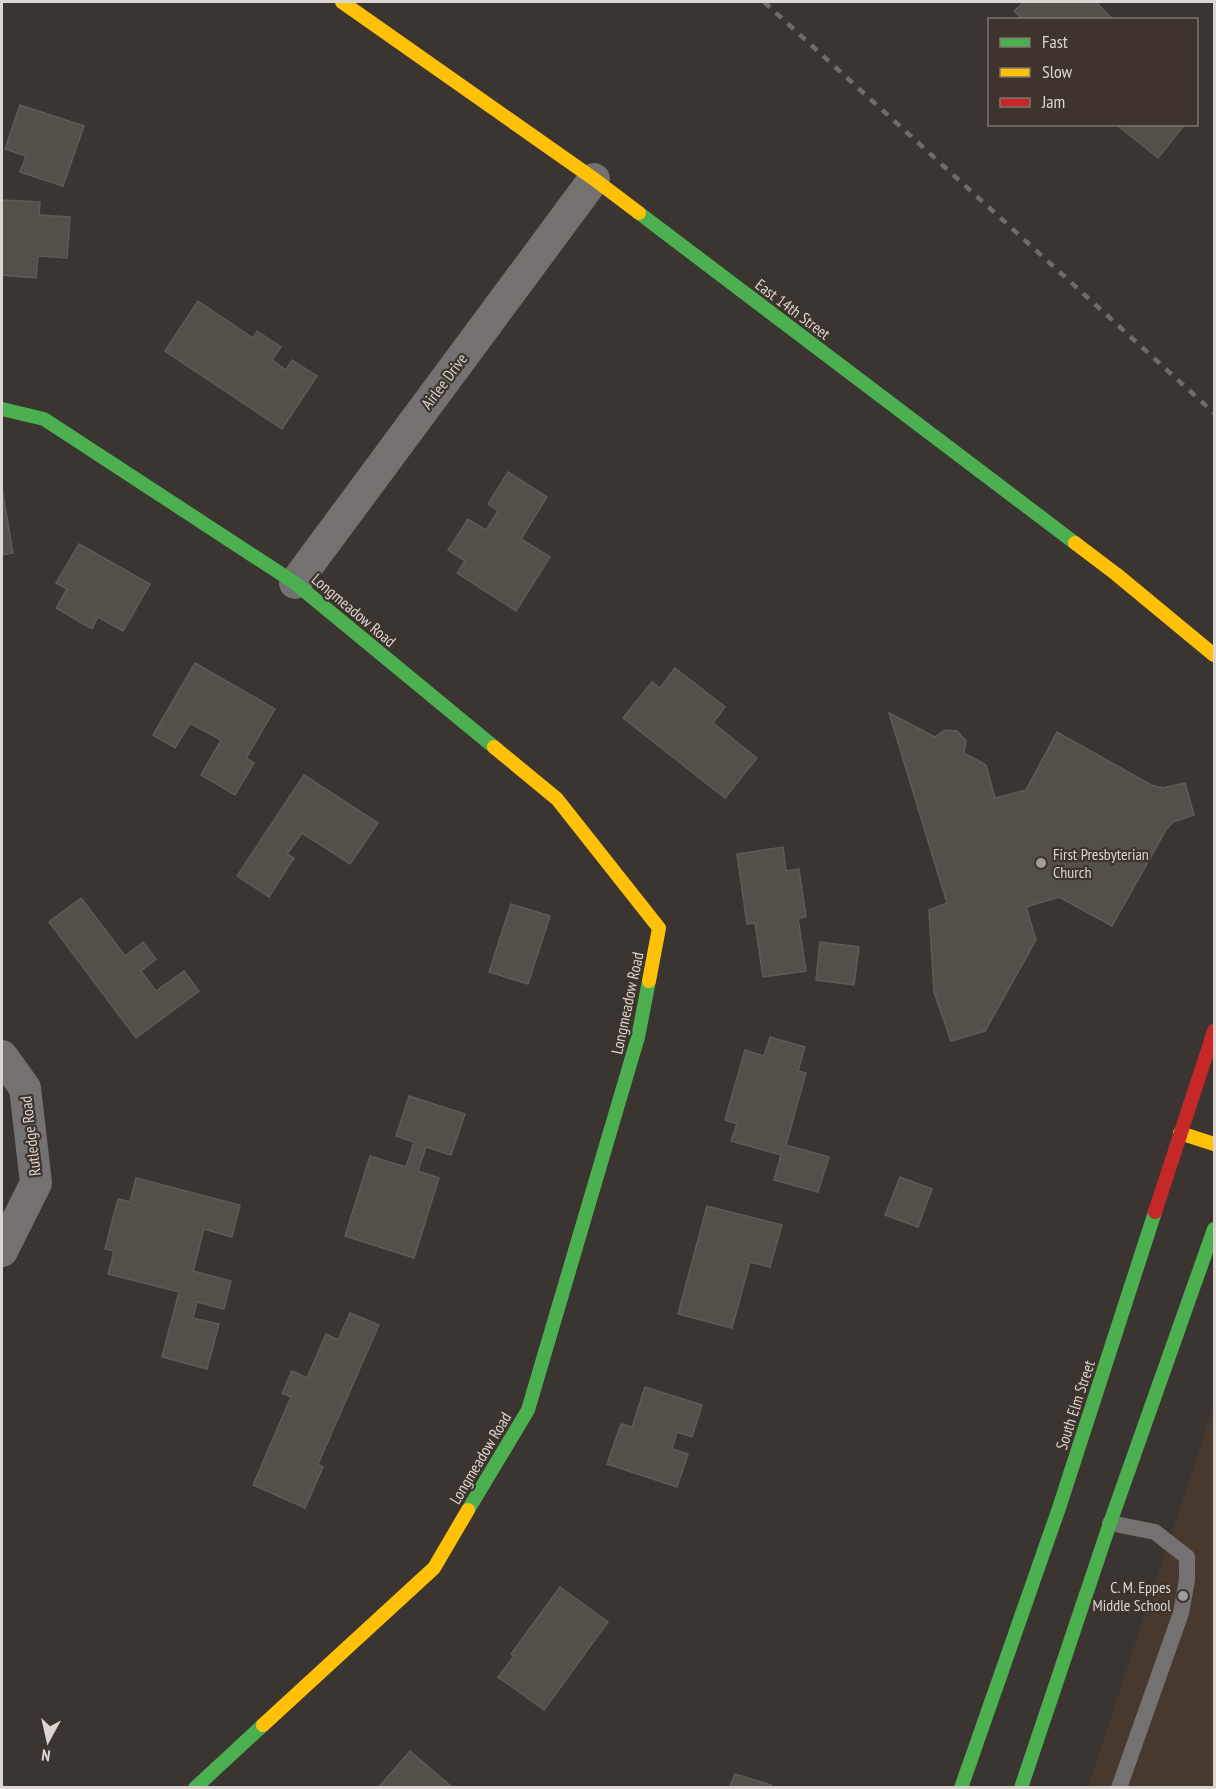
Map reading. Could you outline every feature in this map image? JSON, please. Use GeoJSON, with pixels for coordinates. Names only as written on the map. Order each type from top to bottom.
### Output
{"type":"FeatureCollection","features":[{"type":"Feature","properties":{"kind":"street","name":"East 14th Street"},"geometry":{"type":"LineString","coordinates":[[342,2],[594,179],[1116,574],[1215,655]]}},
{"type":"Feature","properties":{"kind":"street","name":"Airlee Drive"},"geometry":{"type":"LineString","coordinates":[[295,583],[594,179]]}},
{"type":"Feature","properties":{"kind":"street","name":"Longmeadow Road"},"geometry":{"type":"LineString","coordinates":[[2,409],[44,419],[295,583],[556,799],[660,928],[638,1037],[528,1410],[434,1568],[195,1788]]}},
{"type":"Feature","properties":{"kind":"street","name":"South Elm Street"},"geometry":{"type":"LineString","coordinates":[[961,1788],[1064,1509],[1180,1133],[1215,1031]]}},
{"type":"Feature","properties":{"kind":"street","name":"Rutledge Road"},"geometry":{"type":"LineString","coordinates":[[2,1056],[25,1088],[36,1183],[2,1251]]}},
{"type":"Feature","properties":{"kind":"street"},"geometry":{"type":"LineString","coordinates":[[1180,1133],[1215,1144]]}},
{"type":"Feature","properties":{"kind":"street"},"geometry":{"type":"LineString","coordinates":[[1021,1788],[1105,1521],[1215,1229]]}},
{"type":"Feature","properties":{"kind":"lane"},"geometry":{"type":"LineString","coordinates":[[1105,1521],[1155,1532],[1186,1557],[1187,1580],[1181,1613],[1119,1788]]}},
{"type":"Feature","properties":{"kind":"shaded area","name":"C. M. Eppes Middle School"},"geometry":{"type":"Polygon","coordinates":[[[1214,1405],[1214,1787],[1088,1787],[1214,1405]]]}},
{"type":"Feature","properties":{"kind":"building"},"geometry":{"type":"Polygon","coordinates":[[[1024,2],[1096,2],[1111,18],[1021,18],[1014,11],[1024,2]]]}},
{"type":"Feature","properties":{"kind":"building"},"geometry":{"type":"Polygon","coordinates":[[[20,105],[84,126],[63,186],[20,172],[26,156],[5,149],[20,105]]]}},
{"type":"Feature","properties":{"kind":"building"},"geometry":{"type":"Polygon","coordinates":[[[1118,126],[1183,126],[1158,158],[1118,126]]]}},
{"type":"Feature","properties":{"kind":"building"},"geometry":{"type":"Polygon","coordinates":[[[2,200],[40,202],[39,215],[70,217],[67,258],[38,256],[36,278],[2,275],[2,200]]]}},
{"type":"Feature","properties":{"kind":"building"},"geometry":{"type":"Polygon","coordinates":[[[198,301],[253,338],[257,331],[281,347],[272,360],[286,370],[292,360],[317,376],[282,429],[165,351],[198,301]]]}},
{"type":"Feature","properties":{"kind":"building"},"geometry":{"type":"Polygon","coordinates":[[[508,472],[547,497],[521,539],[550,557],[516,611],[457,573],[465,561],[448,550],[468,519],[486,530],[498,511],[488,504],[508,472]]]}},
{"type":"Feature","properties":{"kind":"building"},"geometry":{"type":"Polygon","coordinates":[[[2,488],[13,553],[2,555],[2,488]]]}},
{"type":"Feature","properties":{"kind":"building"},"geometry":{"type":"Polygon","coordinates":[[[79,544],[150,584],[123,631],[98,617],[92,629],[56,608],[67,589],[56,583],[79,544]]]}},
{"type":"Feature","properties":{"kind":"building"},"geometry":{"type":"Polygon","coordinates":[[[195,663],[275,709],[246,758],[254,763],[235,795],[201,775],[221,740],[190,723],[175,748],[153,735],[195,663]]]}},
{"type":"Feature","properties":{"kind":"building"},"geometry":{"type":"Polygon","coordinates":[[[675,668],[725,707],[713,723],[757,758],[725,798],[623,718],[652,682],[660,688],[675,668]]]}},
{"type":"Feature","properties":{"kind":"building","name":"First Presbyterian Church"},"geometry":{"type":"Polygon","coordinates":[[[889,713],[935,737],[945,730],[957,731],[966,741],[964,753],[986,765],[995,798],[1026,790],[1057,732],[1151,785],[1163,788],[1185,783],[1194,815],[1173,822],[1166,830],[1112,926],[1059,897],[1026,907],[1036,940],[985,1031],[951,1041],[934,992],[929,910],[947,903],[889,713]]]}},
{"type":"Feature","properties":{"kind":"building"},"geometry":{"type":"Polygon","coordinates":[[[304,775],[378,823],[350,864],[302,833],[287,854],[294,858],[269,897],[237,876],[304,775]]]}},
{"type":"Feature","properties":{"kind":"building"},"geometry":{"type":"Polygon","coordinates":[[[783,847],[786,871],[799,869],[806,917],[798,918],[806,971],[763,977],[755,923],[747,924],[737,854],[783,847]]]}},
{"type":"Feature","properties":{"kind":"building"},"geometry":{"type":"Polygon","coordinates":[[[81,898],[125,956],[143,942],[156,959],[141,971],[156,991],[184,971],[199,991],[136,1038],[49,922],[81,898]]]}},
{"type":"Feature","properties":{"kind":"building"},"geometry":{"type":"Polygon","coordinates":[[[511,904],[550,916],[528,984],[489,972],[511,904]]]}},
{"type":"Feature","properties":{"kind":"building"},"geometry":{"type":"Polygon","coordinates":[[[820,942],[859,947],[854,985],[816,980],[820,942]]]}},
{"type":"Feature","properties":{"kind":"building"},"geometry":{"type":"Polygon","coordinates":[[[770,1037],[805,1047],[798,1071],[806,1073],[786,1145],[829,1157],[818,1192],[774,1180],[781,1155],[731,1141],[737,1124],[725,1120],[745,1050],[764,1056],[770,1037]]]}},
{"type":"Feature","properties":{"kind":"building"},"geometry":{"type":"Polygon","coordinates":[[[409,1096],[465,1114],[451,1155],[426,1147],[418,1171],[439,1178],[414,1258],[345,1236],[370,1156],[406,1167],[414,1142],[396,1136],[409,1096]]]}},
{"type":"Feature","properties":{"kind":"building"},"geometry":{"type":"Polygon","coordinates":[[[900,1177],[932,1189],[918,1227],[885,1215],[900,1177]]]}},
{"type":"Feature","properties":{"kind":"building"},"geometry":{"type":"Polygon","coordinates":[[[136,1178],[240,1205],[232,1237],[204,1229],[193,1271],[231,1281],[224,1309],[197,1302],[193,1318],[219,1324],[207,1369],[162,1357],[179,1292],[108,1274],[114,1251],[105,1249],[118,1199],[130,1202],[136,1178]]]}},
{"type":"Feature","properties":{"kind":"building"},"geometry":{"type":"Polygon","coordinates":[[[707,1206],[782,1225],[770,1267],[750,1262],[732,1328],[678,1314],[707,1206]]]}},
{"type":"Feature","properties":{"kind":"building"},"geometry":{"type":"Polygon","coordinates":[[[350,1313],[379,1325],[318,1464],[323,1467],[305,1508],[253,1485],[291,1397],[282,1393],[292,1371],[307,1378],[326,1334],[338,1340],[350,1313]]]}},
{"type":"Feature","properties":{"kind":"building"},"geometry":{"type":"Polygon","coordinates":[[[645,1387],[702,1405],[692,1437],[677,1432],[672,1449],[688,1454],[677,1487],[607,1464],[621,1424],[632,1427],[645,1387]]]}},
{"type":"Feature","properties":{"kind":"building"},"geometry":{"type":"Polygon","coordinates":[[[560,1587],[608,1622],[544,1710],[498,1677],[514,1656],[511,1654],[560,1587]]]}},
{"type":"Feature","properties":{"kind":"building"},"geometry":{"type":"Polygon","coordinates":[[[410,1751],[453,1788],[378,1788],[410,1751]]]}},
{"type":"Feature","properties":{"kind":"building"},"geometry":{"type":"Polygon","coordinates":[[[735,1774],[771,1785],[771,1788],[729,1788],[735,1774]]]}},
{"type":"Feature","properties":{"kind":"railway"},"geometry":{"type":"LineString","coordinates":[[764,2],[1214,413]]}},
{"type":"Feature","properties":{"kind":"traffic: fast"},"geometry":{"type":"LineString","coordinates":[[639,213],[1075,543]]}},
{"type":"Feature","properties":{"kind":"traffic: fast"},"geometry":{"type":"LineString","coordinates":[[2,409],[44,419],[295,583],[494,747]]}},
{"type":"Feature","properties":{"kind":"traffic: fast"},"geometry":{"type":"LineString","coordinates":[[468,1510],[528,1410],[638,1037],[649,981]]}},
{"type":"Feature","properties":{"kind":"traffic: fast"},"geometry":{"type":"LineString","coordinates":[[961,1788],[1059,1508],[1155,1212]]}},
{"type":"Feature","properties":{"kind":"traffic: fast"},"geometry":{"type":"LineString","coordinates":[[1021,1788],[1110,1523],[1214,1229]]}},
{"type":"Feature","properties":{"kind":"traffic: fast"},"geometry":{"type":"LineString","coordinates":[[195,1788],[263,1725]]}},
{"type":"Feature","properties":{"kind":"traffic: slow"},"geometry":{"type":"LineString","coordinates":[[342,2],[639,213]]}},
{"type":"Feature","properties":{"kind":"traffic: slow"},"geometry":{"type":"LineString","coordinates":[[1075,543],[1214,655]]}},
{"type":"Feature","properties":{"kind":"traffic: slow"},"geometry":{"type":"LineString","coordinates":[[494,747],[557,799],[659,928],[649,981]]}},
{"type":"Feature","properties":{"kind":"traffic: slow"},"geometry":{"type":"LineString","coordinates":[[1180,1133],[1214,1144]]}},
{"type":"Feature","properties":{"kind":"traffic: slow"},"geometry":{"type":"LineString","coordinates":[[263,1725],[434,1568],[468,1510]]}},
{"type":"Feature","properties":{"kind":"traffic: jam"},"geometry":{"type":"LineString","coordinates":[[1155,1212],[1214,1031]]}},
{"type":"Feature","properties":{"kind":"place","name":"First Presbyterian Church"},"geometry":{"type":"Point","coordinates":[1041,863]}},
{"type":"Feature","properties":{"kind":"place","name":"C. M. Eppes Middle School"},"geometry":{"type":"Point","coordinates":[1183,1596]}}]}
